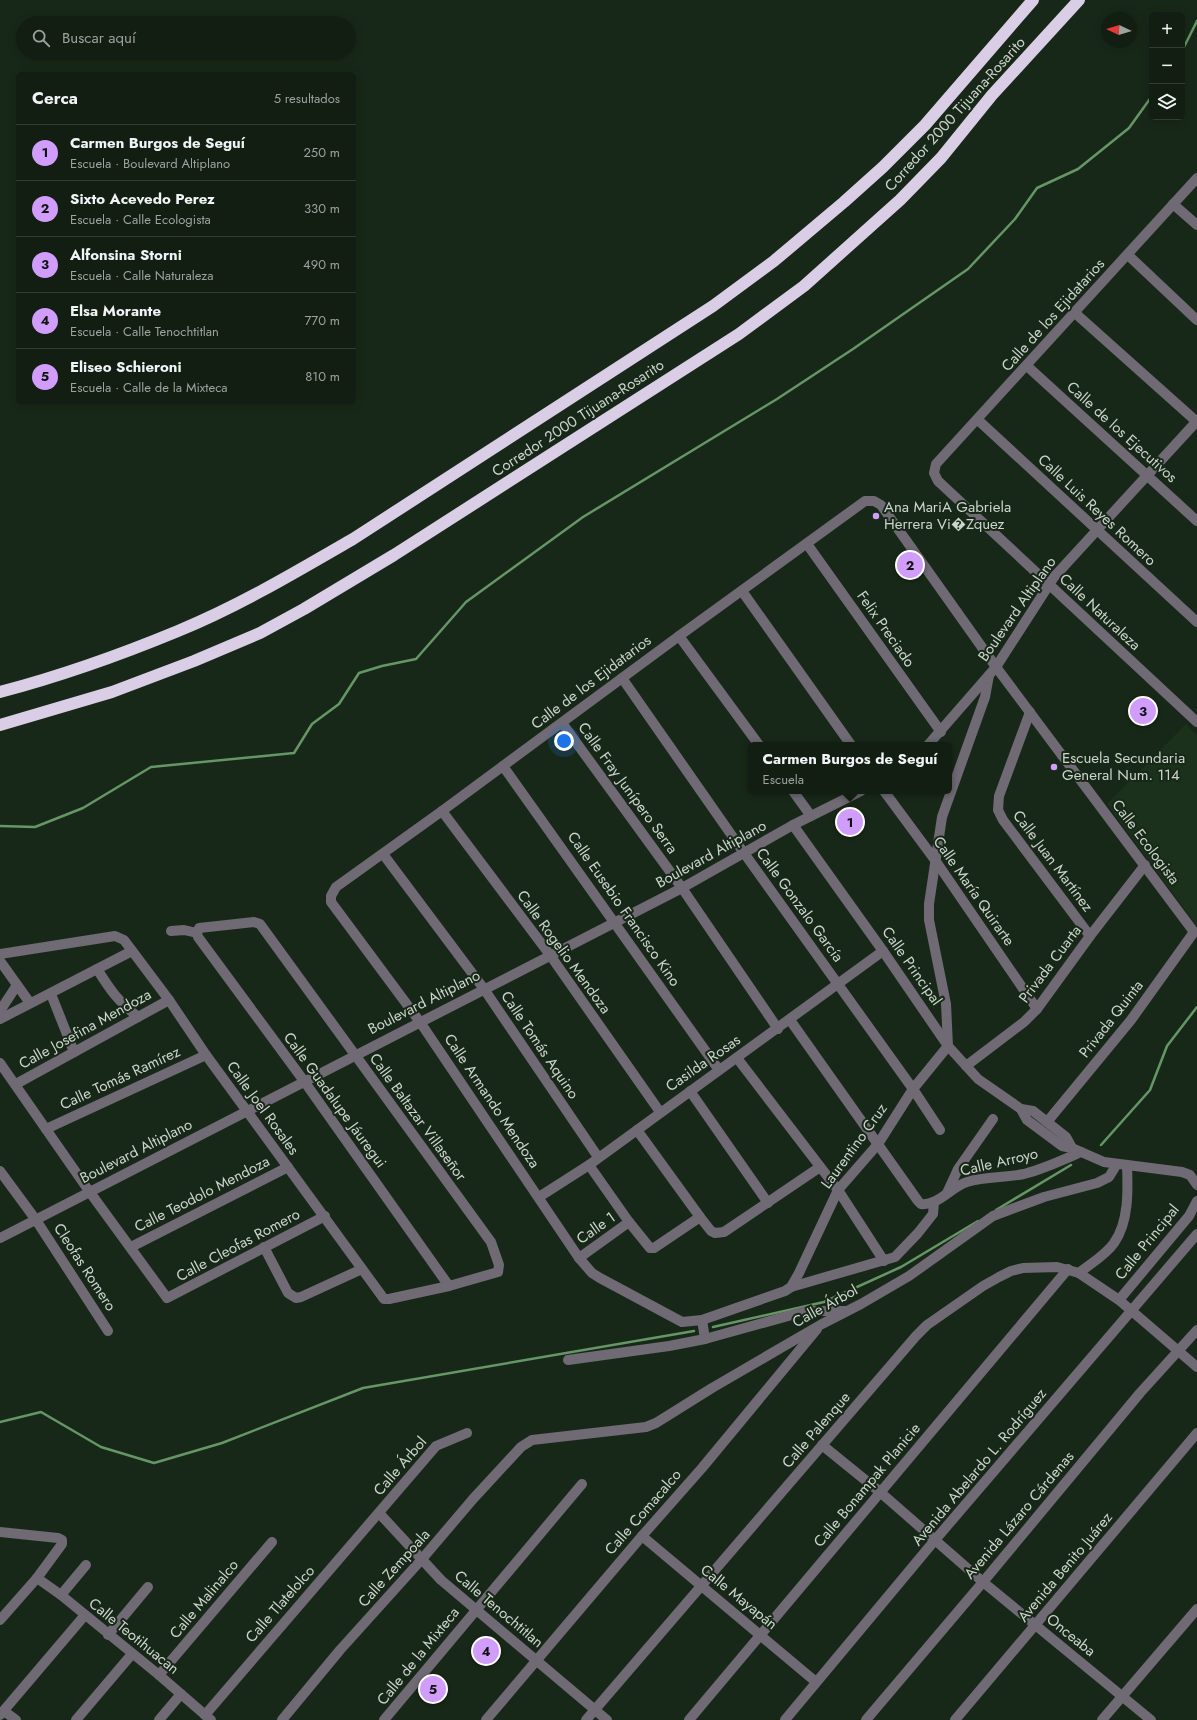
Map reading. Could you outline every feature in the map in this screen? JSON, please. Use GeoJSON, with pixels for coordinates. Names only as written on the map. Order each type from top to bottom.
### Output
{"type":"FeatureCollection","features":[{"type":"Feature","properties":{"kind":"highway","name":"Corredor 2000 Tijuana-Rosarito"},"geometry":{"type":"LineString","coordinates":[[0,692],[85,666],[179,630],[248,597],[301,569],[353,539],[713,306],[774,261],[883,167],[925,125],[1033,0]]}},
{"type":"Feature","properties":{"kind":"highway","name":"Corredor 2000 Tijuana-Rosarito"},"geometry":{"type":"LineString","coordinates":[[0,725],[112,692],[194,661],[260,633],[304,609],[394,554],[739,334],[804,286],[900,200],[941,158],[992,95],[1079,0]]}},
{"type":"Feature","properties":{"kind":"street","name":"Calle de los Ejidatarios"},"geometry":{"type":"LineString","coordinates":[[934,473],[936,464],[978,420],[1197,178]]}},
{"type":"Feature","properties":{"kind":"street"},"geometry":{"type":"LineString","coordinates":[[1173,204],[1197,225]]}},
{"type":"Feature","properties":{"kind":"street"},"geometry":{"type":"LineString","coordinates":[[1128,255],[1197,320]]}},
{"type":"Feature","properties":{"kind":"street"},"geometry":{"type":"LineString","coordinates":[[1075,313],[1197,422]]}},
{"type":"Feature","properties":{"kind":"street","name":"Calle de los Ejecutivos"},"geometry":{"type":"LineString","coordinates":[[1027,366],[1197,521]]}},
{"type":"Feature","properties":{"kind":"street","name":"Calle Luis Reyes Romero"},"geometry":{"type":"LineString","coordinates":[[978,420],[1197,622]]}},
{"type":"Feature","properties":{"kind":"street","name":"Boulevard Altiplano"},"geometry":{"type":"LineString","coordinates":[[931,742],[993,671],[1049,585],[1197,422]]}},
{"type":"Feature","properties":{"kind":"street","name":"Calle Naturaleza"},"geometry":{"type":"LineString","coordinates":[[934,473],[938,481],[1197,722]]}},
{"type":"Feature","properties":{"kind":"street","name":"Calle de los Ejidatarios"},"geometry":{"type":"LineString","coordinates":[[331,896],[336,887],[442,811],[679,636],[865,502],[874,501]]}},
{"type":"Feature","properties":{"kind":"street","name":"Calle Ecologista"},"geometry":{"type":"LineString","coordinates":[[874,501],[881,505],[993,671],[1030,712],[1194,932]]}},
{"type":"Feature","properties":{"kind":"street","name":"Felix Preciado"},"geometry":{"type":"LineString","coordinates":[[807,544],[941,732]]}},
{"type":"Feature","properties":{"kind":"street"},"geometry":{"type":"LineString","coordinates":[[742,591],[849,742]]}},
{"type":"Feature","properties":{"kind":"street"},"geometry":{"type":"LineString","coordinates":[[679,636],[757,742]]}},
{"type":"Feature","properties":{"kind":"street"},"geometry":{"type":"LineString","coordinates":[[952,789],[993,671]]}},
{"type":"Feature","properties":{"kind":"street","name":"Calle Gonzalo García"},"geometry":{"type":"LineString","coordinates":[[622,678],[744,853],[913,1089],[940,1130]]}},
{"type":"Feature","properties":{"kind":"street","name":"Calle Juan Martínez"},"geometry":{"type":"LineString","coordinates":[[1030,712],[999,796],[998,810],[1003,820],[1090,936]]}},
{"type":"Feature","properties":{"kind":"street","name":"Calle Fray Junípero Serra"},"geometry":{"type":"LineString","coordinates":[[562,722],[682,888],[778,1028]]}},
{"type":"Feature","properties":{"kind":"street","name":"Calle Eusebio Francisco Kino"},"geometry":{"type":"LineString","coordinates":[[503,766],[719,1070]]}},
{"type":"Feature","properties":{"kind":"street"},"geometry":{"type":"LineString","coordinates":[[795,794],[811,816]]}},
{"type":"Feature","properties":{"kind":"street","name":"Boulevard Altiplano"},"geometry":{"type":"LineString","coordinates":[[0,1238],[682,888],[793,825],[855,794]]}},
{"type":"Feature","properties":{"kind":"street","name":"Calle María Quirarte"},"geometry":{"type":"LineString","coordinates":[[886,794],[935,860],[1037,1009]]}},
{"type":"Feature","properties":{"kind":"street"},"geometry":{"type":"LineString","coordinates":[[948,1046],[946,1004],[929,912],[942,817],[950,794]]}},
{"type":"Feature","properties":{"kind":"street","name":"Calle Rogelio Mendoza"},"geometry":{"type":"LineString","coordinates":[[442,811],[550,955],[660,1112]]}},
{"type":"Feature","properties":{"kind":"street","name":"Calle Principal"},"geometry":{"type":"LineString","coordinates":[[793,825],[883,951],[948,1046],[978,1079],[1021,1109],[1033,1111],[1068,1139],[1077,1150]]}},
{"type":"Feature","properties":{"kind":"street","name":"Calle Tomás Aquino"},"geometry":{"type":"LineString","coordinates":[[383,854],[484,989],[598,1157]]}},
{"type":"Feature","properties":{"kind":"street","name":"Privada Cuarta"},"geometry":{"type":"LineString","coordinates":[[966,1066],[1024,1022],[1037,1009],[1090,936],[1145,865]]}},
{"type":"Feature","properties":{"kind":"street","name":"Calle Armando Mendoza"},"geometry":{"type":"LineString","coordinates":[[331,896],[334,907],[420,1022],[579,1258],[592,1273],[682,1322],[702,1320],[785,1292],[791,1287],[895,1257],[918,1233],[933,1214],[930,1203]]}},
{"type":"Feature","properties":{"kind":"street","name":"Calle Baltazar Villaseñor"},"geometry":{"type":"LineString","coordinates":[[197,933],[199,928],[258,922],[492,1242],[499,1269],[494,1274],[449,1286]]}},
{"type":"Feature","properties":{"kind":"street"},"geometry":{"type":"LineString","coordinates":[[171,931],[184,930],[197,933]]}},
{"type":"Feature","properties":{"kind":"street","name":"Privada Quinta"},"geometry":{"type":"LineString","coordinates":[[1048,1122],[1131,1020],[1194,932]]}},
{"type":"Feature","properties":{"kind":"street","name":"Calle Guadalupe Jáuregui"},"geometry":{"type":"LineString","coordinates":[[197,933],[198,937],[304,1081],[449,1286]]}},
{"type":"Feature","properties":{"kind":"street","name":"Calle Joel Rosales"},"geometry":{"type":"LineString","coordinates":[[0,954],[115,936],[124,940],[169,1000],[206,1055],[324,1216],[381,1297],[386,1299],[449,1286]]}},
{"type":"Feature","properties":{"kind":"street"},"geometry":{"type":"LineString","coordinates":[[0,1019],[132,950]]}},
{"type":"Feature","properties":{"kind":"street","name":"Casilda Rosas"},"geometry":{"type":"LineString","coordinates":[[539,1197],[589,1165],[883,951]]}},
{"type":"Feature","properties":{"kind":"street"},"geometry":{"type":"LineString","coordinates":[[0,961],[30,1003]]}},
{"type":"Feature","properties":{"kind":"street"},"geometry":{"type":"LineString","coordinates":[[97,969],[120,1003],[138,1017]]}},
{"type":"Feature","properties":{"kind":"street"},"geometry":{"type":"LineString","coordinates":[[0,1011],[17,985]]}},
{"type":"Feature","properties":{"kind":"street"},"geometry":{"type":"LineString","coordinates":[[50,994],[74,1052]]}},
{"type":"Feature","properties":{"kind":"street","name":"Calle Josefina Mendoza"},"geometry":{"type":"LineString","coordinates":[[16,1084],[169,1000]]}},
{"type":"Feature","properties":{"kind":"street"},"geometry":{"type":"LineString","coordinates":[[790,1020],[918,1201],[930,1203]]}},
{"type":"Feature","properties":{"kind":"street","name":"Laurentino Cruz"},"geometry":{"type":"LineString","coordinates":[[791,1287],[838,1190],[878,1144],[913,1089],[948,1046]]}},
{"type":"Feature","properties":{"kind":"street","name":"Calle Tomás Ramírez"},"geometry":{"type":"LineString","coordinates":[[46,1129],[206,1055]]}},
{"type":"Feature","properties":{"kind":"street"},"geometry":{"type":"LineString","coordinates":[[737,1058],[838,1190],[884,1261]]}},
{"type":"Feature","properties":{"kind":"street"},"geometry":{"type":"LineString","coordinates":[[0,1063],[130,1247]]}},
{"type":"Feature","properties":{"kind":"street"},"geometry":{"type":"LineString","coordinates":[[690,1091],[768,1203]]}},
{"type":"Feature","properties":{"kind":"street","name":"Calle Principal"},"geometry":{"type":"LineString","coordinates":[[1021,1109],[1027,1120],[1060,1145],[1077,1150],[1104,1162],[1182,1172],[1190,1175],[1197,1185]]}},
{"type":"Feature","properties":{"kind":"street"},"geometry":{"type":"LineString","coordinates":[[946,1193],[958,1169],[994,1119]]}},
{"type":"Feature","properties":{"kind":"street"},"geometry":{"type":"LineString","coordinates":[[637,1130],[711,1231],[719,1233],[768,1203],[820,1167]]}},
{"type":"Feature","properties":{"kind":"street","name":"Calle Arroyo"},"geometry":{"type":"LineString","coordinates":[[930,1203],[966,1182],[1023,1174],[1047,1167],[1077,1150]]}},
{"type":"Feature","properties":{"kind":"street"},"geometry":{"type":"LineString","coordinates":[[589,1165],[646,1245],[652,1248],[700,1217]]}},
{"type":"Feature","properties":{"kind":"street"},"geometry":{"type":"LineString","coordinates":[[1079,1273],[1114,1245],[1118,1238],[1127,1203],[1122,1165]]}},
{"type":"Feature","properties":{"kind":"street","name":"Calle Árbol"},"geometry":{"type":"LineString","coordinates":[[532,1440],[646,1427],[656,1423],[712,1388],[822,1324],[909,1276],[993,1216],[1044,1197],[1097,1183],[1109,1177],[1122,1165]]}},
{"type":"Feature","properties":{"kind":"street","name":"Calle Teodolo Mendoza"},"geometry":{"type":"LineString","coordinates":[[130,1247],[288,1167]]}},
{"type":"Feature","properties":{"kind":"street","name":"Cleofas Romero"},"geometry":{"type":"LineString","coordinates":[[0,1171],[36,1220],[108,1331]]}},
{"type":"Feature","properties":{"kind":"street","name":"Calle Principal"},"geometry":{"type":"LineString","coordinates":[[1119,1300],[1189,1216],[1197,1201]]}},
{"type":"Feature","properties":{"kind":"street","name":"Calle Cleofas Romero"},"geometry":{"type":"LineString","coordinates":[[130,1247],[165,1297],[169,1298],[324,1216]]}},
{"type":"Feature","properties":{"kind":"street","name":"Calle 1"},"geometry":{"type":"LineString","coordinates":[[579,1258],[630,1222]]}},
{"type":"Feature","properties":{"kind":"street","name":"Avenida Abelardo L. Rodríguez"},"geometry":{"type":"LineString","coordinates":[[785,1720],[935,1540],[1197,1234]]}},
{"type":"Feature","properties":{"kind":"street"},"geometry":{"type":"LineString","coordinates":[[264,1247],[288,1293],[296,1298],[300,1298],[362,1269]]}},
{"type":"Feature","properties":{"kind":"street","name":"Calle Palenque"},"geometry":{"type":"LineString","coordinates":[[586,1720],[700,1586],[927,1325],[983,1286],[1011,1271],[1047,1267],[1068,1269],[1079,1273],[1119,1300],[1197,1367]]}},
{"type":"Feature","properties":{"kind":"street","name":"Calle Bonampak Planicie"},"geometry":{"type":"LineString","coordinates":[[689,1720],[762,1635],[1068,1269]]}},
{"type":"Feature","properties":{"kind":"street"},"geometry":{"type":"LineString","coordinates":[[568,1360],[669,1346],[705,1339],[806,1311],[848,1311]]}},
{"type":"Feature","properties":{"kind":"street"},"geometry":{"type":"LineString","coordinates":[[702,1320],[705,1339]]}},
{"type":"Feature","properties":{"kind":"street","name":"Calle Comacalco"},"geometry":{"type":"LineString","coordinates":[[486,1720],[538,1661],[642,1536],[702,1468],[822,1324]]}},
{"type":"Feature","properties":{"kind":"street","name":"Avenida Lázaro Cárdenas"},"geometry":{"type":"LineString","coordinates":[[866,1720],[1140,1393],[1179,1352],[1197,1330]]}},
{"type":"Feature","properties":{"kind":"street","name":"Calle Árbol"},"geometry":{"type":"LineString","coordinates":[[379,1513],[436,1446],[466,1433]]}},
{"type":"Feature","properties":{"kind":"street","name":"Avenida Benito Juárez"},"geometry":{"type":"LineString","coordinates":[[955,1720],[1197,1433]]}},
{"type":"Feature","properties":{"kind":"street","name":"Calle Zempoala"},"geometry":{"type":"LineString","coordinates":[[282,1720],[340,1650],[422,1559],[473,1499],[522,1447],[532,1440]]}},
{"type":"Feature","properties":{"kind":"street","name":"Onceaba"},"geometry":{"type":"LineString","coordinates":[[822,1445],[880,1492],[983,1582],[1151,1720]]}},
{"type":"Feature","properties":{"kind":"street","name":"Calle de la Mixteca"},"geometry":{"type":"LineString","coordinates":[[384,1720],[582,1484]]}},
{"type":"Feature","properties":{"kind":"street","name":"Calle Tenochtitlan"},"geometry":{"type":"LineString","coordinates":[[379,1513],[441,1580],[607,1720]]}},
{"type":"Feature","properties":{"kind":"street","name":"Calle Tlatelolco"},"geometry":{"type":"LineString","coordinates":[[208,1717],[379,1513]]}},
{"type":"Feature","properties":{"kind":"street"},"geometry":{"type":"LineString","coordinates":[[0,1532],[58,1538],[62,1540],[62,1544],[37,1578],[0,1620]]}},
{"type":"Feature","properties":{"kind":"street","name":"Calle Mayapán"},"geometry":{"type":"LineString","coordinates":[[642,1536],[700,1586],[762,1635],[816,1682]]}},
{"type":"Feature","properties":{"kind":"street","name":"Calle Malinalco"},"geometry":{"type":"LineString","coordinates":[[159,1675],[272,1542]]}},
{"type":"Feature","properties":{"kind":"street"},"geometry":{"type":"LineString","coordinates":[[62,1595],[86,1565]]}},
{"type":"Feature","properties":{"kind":"street","name":"Calle Teotihuacan"},"geometry":{"type":"LineString","coordinates":[[37,1578],[62,1595],[208,1717]]}},
{"type":"Feature","properties":{"kind":"street"},"geometry":{"type":"LineString","coordinates":[[108,1635],[148,1587]]}},
{"type":"Feature","properties":{"kind":"street"},"geometry":{"type":"LineString","coordinates":[[1102,1720],[1197,1609]]}},
{"type":"Feature","properties":{"kind":"street"},"geometry":{"type":"LineString","coordinates":[[16,1720],[2,1713],[85,1615]]}},
{"type":"Feature","properties":{"kind":"street"},"geometry":{"type":"LineString","coordinates":[[76,1720],[132,1654]]}},
{"type":"Feature","properties":{"kind":"street"},"geometry":{"type":"LineString","coordinates":[[159,1720],[181,1694]]}},
{"type":"Feature","properties":{"kind":"shaded area"},"geometry":{"type":"Polygon","coordinates":[[[1186,724],[1197,736],[1197,926],[1107,804],[1186,724]]]}},
{"type":"Feature","properties":{"kind":"waterway"},"geometry":{"type":"LineString","coordinates":[[1184,48],[1197,21]]}},
{"type":"Feature","properties":{"kind":"waterway"},"geometry":{"type":"LineString","coordinates":[[0,826],[35,827],[83,808],[151,767],[294,753],[312,724],[339,704],[359,673],[382,666],[416,659],[466,602],[583,517],[777,399],[853,349],[968,269],[1015,219],[1037,188],[1078,169],[1129,128],[1149,100]]}},
{"type":"Feature","properties":{"kind":"waterway"},"geometry":{"type":"LineString","coordinates":[[1101,1145],[1150,1090],[1167,1046],[1197,1007]]}},
{"type":"Feature","properties":{"kind":"waterway"},"geometry":{"type":"LineString","coordinates":[[996,1210],[1071,1165]]}},
{"type":"Feature","properties":{"kind":"waterway"},"geometry":{"type":"LineString","coordinates":[[713,1327],[824,1302],[901,1267],[978,1221]]}},
{"type":"Feature","properties":{"kind":"waterway"},"geometry":{"type":"LineString","coordinates":[[0,1422],[41,1412],[101,1447],[154,1463],[222,1443],[363,1388],[694,1331]]}},
{"type":"Feature","properties":{"kind":"place","name":"Ana MariA Gabriela Herrera Vi�Zquez"},"geometry":{"type":"Point","coordinates":[876,516]}},
{"type":"Feature","properties":{"kind":"place","name":"Sixto Acevedo Perez"},"geometry":{"type":"Point","coordinates":[910,565]}},
{"type":"Feature","properties":{"kind":"place","name":"Alfonsina Storni"},"geometry":{"type":"Point","coordinates":[1143,711]}},
{"type":"Feature","properties":{"kind":"place","name":"Escuela Secundaria General Num. 114"},"geometry":{"type":"Point","coordinates":[1054,767]}},
{"type":"Feature","properties":{"kind":"place","name":"Carmen Burgos de Seguí"},"geometry":{"type":"Point","coordinates":[850,822]}},
{"type":"Feature","properties":{"kind":"place","name":"Elsa Morante"},"geometry":{"type":"Point","coordinates":[486,1651]}},
{"type":"Feature","properties":{"kind":"place","name":"Eliseo Schieroni"},"geometry":{"type":"Point","coordinates":[433,1689]}}]}
